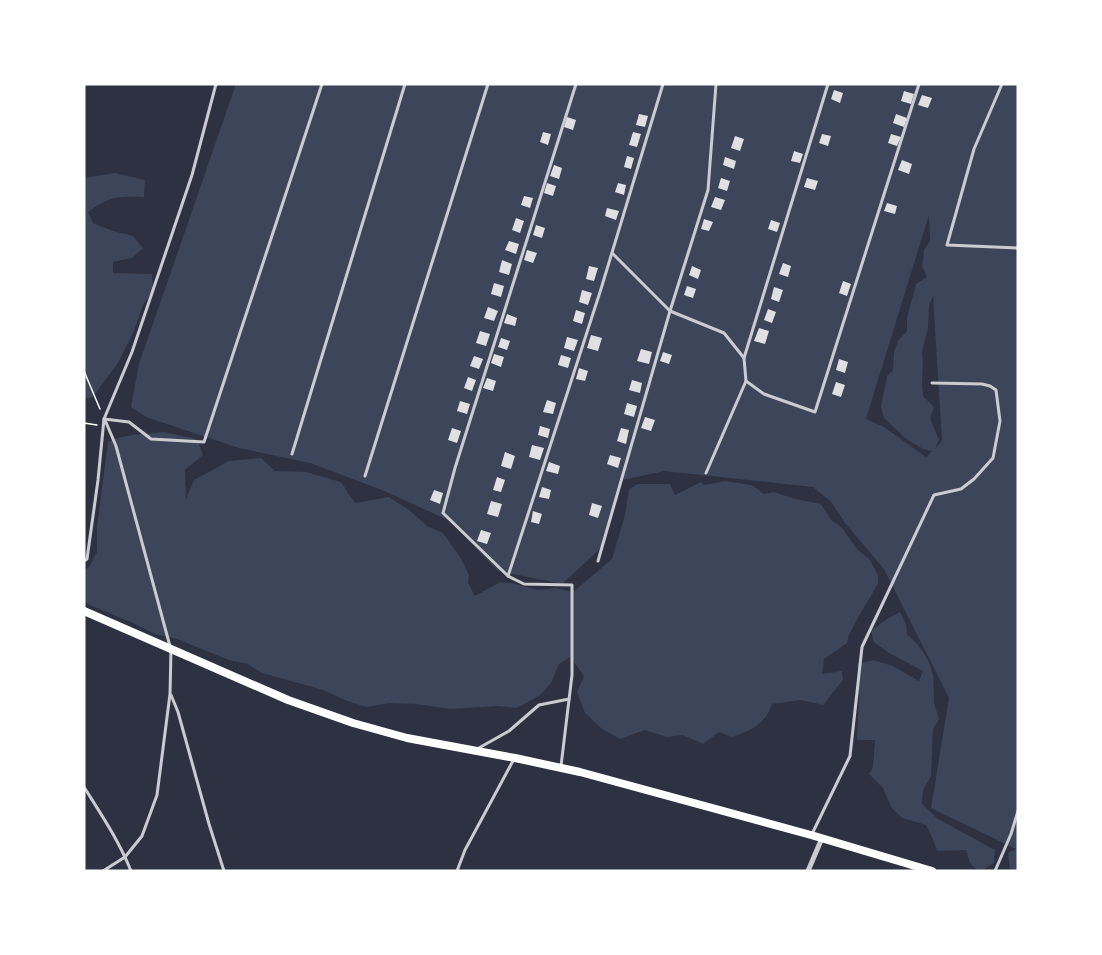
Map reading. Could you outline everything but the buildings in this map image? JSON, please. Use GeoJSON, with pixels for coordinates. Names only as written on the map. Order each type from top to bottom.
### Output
{"type":"FeatureCollection","features":[{"type":"Feature","properties":{"kind":"main road"},"geometry":{"type":"LineString","coordinates":[[84,611],[288,700],[353,723],[407,738],[561,767],[648,789],[932,871]]}},
{"type":"Feature","properties":{"kind":"street"},"geometry":{"type":"LineString","coordinates":[[808,871],[822,838]]}},
{"type":"Feature","properties":{"kind":"lane"},"geometry":{"type":"LineString","coordinates":[[84,561],[87,560],[104,419],[132,352],[192,175],[216,84]]}},
{"type":"Feature","properties":{"kind":"lane"},"geometry":{"type":"LineString","coordinates":[[104,419],[129,422],[151,439],[204,442],[322,84]]}},
{"type":"Feature","properties":{"kind":"lane"},"geometry":{"type":"LineString","coordinates":[[292,454],[405,84]]}},
{"type":"Feature","properties":{"kind":"lane"},"geometry":{"type":"LineString","coordinates":[[365,476],[488,84]]}},
{"type":"Feature","properties":{"kind":"lane"},"geometry":{"type":"LineString","coordinates":[[561,767],[572,675],[572,585],[524,584],[508,576],[442,513],[576,84]]}},
{"type":"Feature","properties":{"kind":"lane"},"geometry":{"type":"LineString","coordinates":[[508,576],[612,253],[663,84]]}},
{"type":"Feature","properties":{"kind":"lane"},"geometry":{"type":"LineString","coordinates":[[598,561],[670,311],[708,190],[716,84]]}},
{"type":"Feature","properties":{"kind":"lane"},"geometry":{"type":"LineString","coordinates":[[706,473],[746,381],[744,358],[828,84]]}},
{"type":"Feature","properties":{"kind":"lane"},"geometry":{"type":"LineString","coordinates":[[746,381],[764,394],[815,412],[919,84]]}},
{"type":"Feature","properties":{"kind":"lane"},"geometry":{"type":"LineString","coordinates":[[1002,84],[974,149],[946,245],[1018,248]]}},
{"type":"Feature","properties":{"kind":"lane"},"geometry":{"type":"LineString","coordinates":[[612,253],[670,311],[724,333],[744,358]]}},
{"type":"Feature","properties":{"kind":"lane"},"geometry":{"type":"LineString","coordinates":[[811,835],[850,756],[862,647],[934,495],[961,489],[974,479],[993,458],[1000,421],[996,390],[982,384],[932,383]]}},
{"type":"Feature","properties":{"kind":"lane"},"geometry":{"type":"LineString","coordinates":[[103,871],[126,857],[142,836],[157,795],[170,694],[171,650],[116,446],[104,419]]}},
{"type":"Feature","properties":{"kind":"lane"},"geometry":{"type":"LineString","coordinates":[[170,694],[178,712],[224,871]]}},
{"type":"Feature","properties":{"kind":"lane"},"geometry":{"type":"LineString","coordinates":[[476,750],[509,731],[538,705],[569,699]]}},
{"type":"Feature","properties":{"kind":"lane"},"geometry":{"type":"LineString","coordinates":[[457,871],[465,850],[515,758]]}},
{"type":"Feature","properties":{"kind":"lane"},"geometry":{"type":"LineString","coordinates":[[84,787],[126,857],[131,871]]}},
{"type":"Feature","properties":{"kind":"lane"},"geometry":{"type":"LineString","coordinates":[[995,871],[1011,834],[1018,810]]}},
{"type":"Feature","properties":{"kind":"path"},"geometry":{"type":"LineString","coordinates":[[84,371],[104,419]]}},
{"type":"Feature","properties":{"kind":"path"},"geometry":{"type":"LineString","coordinates":[[84,423],[103,427]]}},
{"type":"Feature","properties":{"kind":"shaded area"},"geometry":{"type":"Polygon","coordinates":[[[236,84],[1018,84],[1018,871],[1010,871],[1008,853],[1016,849],[931,808],[949,698],[884,569],[845,523],[832,503],[813,487],[665,471],[623,480],[601,548],[562,584],[498,571],[450,521],[382,490],[310,463],[239,448],[146,417],[131,407],[139,364],[236,84]],[[929,215],[866,419],[884,427],[926,457],[932,451],[923,449],[905,438],[884,418],[881,407],[887,376],[893,370],[894,352],[898,341],[907,331],[907,318],[916,284],[927,277],[922,266],[924,250],[930,241],[929,215]],[[933,296],[929,306],[928,329],[922,351],[922,385],[923,396],[934,407],[930,418],[939,440],[935,449],[942,441],[933,296]]]}},
{"type":"Feature","properties":{"kind":"shaded area"},"geometry":{"type":"Polygon","coordinates":[[[115,173],[145,180],[144,197],[114,198],[88,212],[93,223],[133,236],[143,248],[132,258],[113,262],[113,273],[152,274],[153,290],[143,305],[134,331],[118,363],[92,398],[84,398],[84,178],[115,173]]]}},
{"type":"Feature","properties":{"kind":"shaded area"},"geometry":{"type":"Polygon","coordinates":[[[163,432],[197,439],[203,455],[185,470],[186,499],[194,480],[229,461],[261,458],[275,471],[306,472],[341,482],[355,503],[389,497],[427,526],[443,533],[460,557],[469,575],[468,583],[475,596],[500,582],[538,590],[555,588],[573,592],[612,559],[625,515],[629,489],[638,484],[670,484],[675,495],[701,482],[704,485],[725,481],[752,485],[764,494],[774,492],[821,504],[831,520],[842,528],[857,549],[870,560],[878,575],[878,584],[860,614],[847,643],[824,659],[822,674],[842,671],[843,680],[823,705],[801,700],[772,704],[761,722],[751,729],[732,737],[719,732],[703,744],[683,735],[667,737],[645,730],[620,739],[602,729],[585,713],[577,692],[584,676],[570,657],[559,664],[551,683],[539,696],[517,708],[498,706],[451,709],[389,703],[367,707],[323,690],[262,673],[248,664],[229,660],[177,639],[155,634],[84,602],[84,570],[89,567],[97,552],[97,527],[108,442],[128,436],[163,432]]]}},
{"type":"Feature","properties":{"kind":"shaded area"},"geometry":{"type":"Polygon","coordinates":[[[900,612],[906,624],[907,634],[928,660],[933,675],[934,703],[939,719],[933,729],[931,776],[923,790],[922,804],[938,819],[995,850],[994,863],[981,871],[970,863],[966,850],[937,851],[926,825],[902,818],[891,807],[883,788],[869,774],[873,767],[875,740],[857,740],[859,696],[857,664],[873,660],[893,666],[919,681],[923,671],[889,653],[874,642],[871,631],[900,612]]]}}]}
